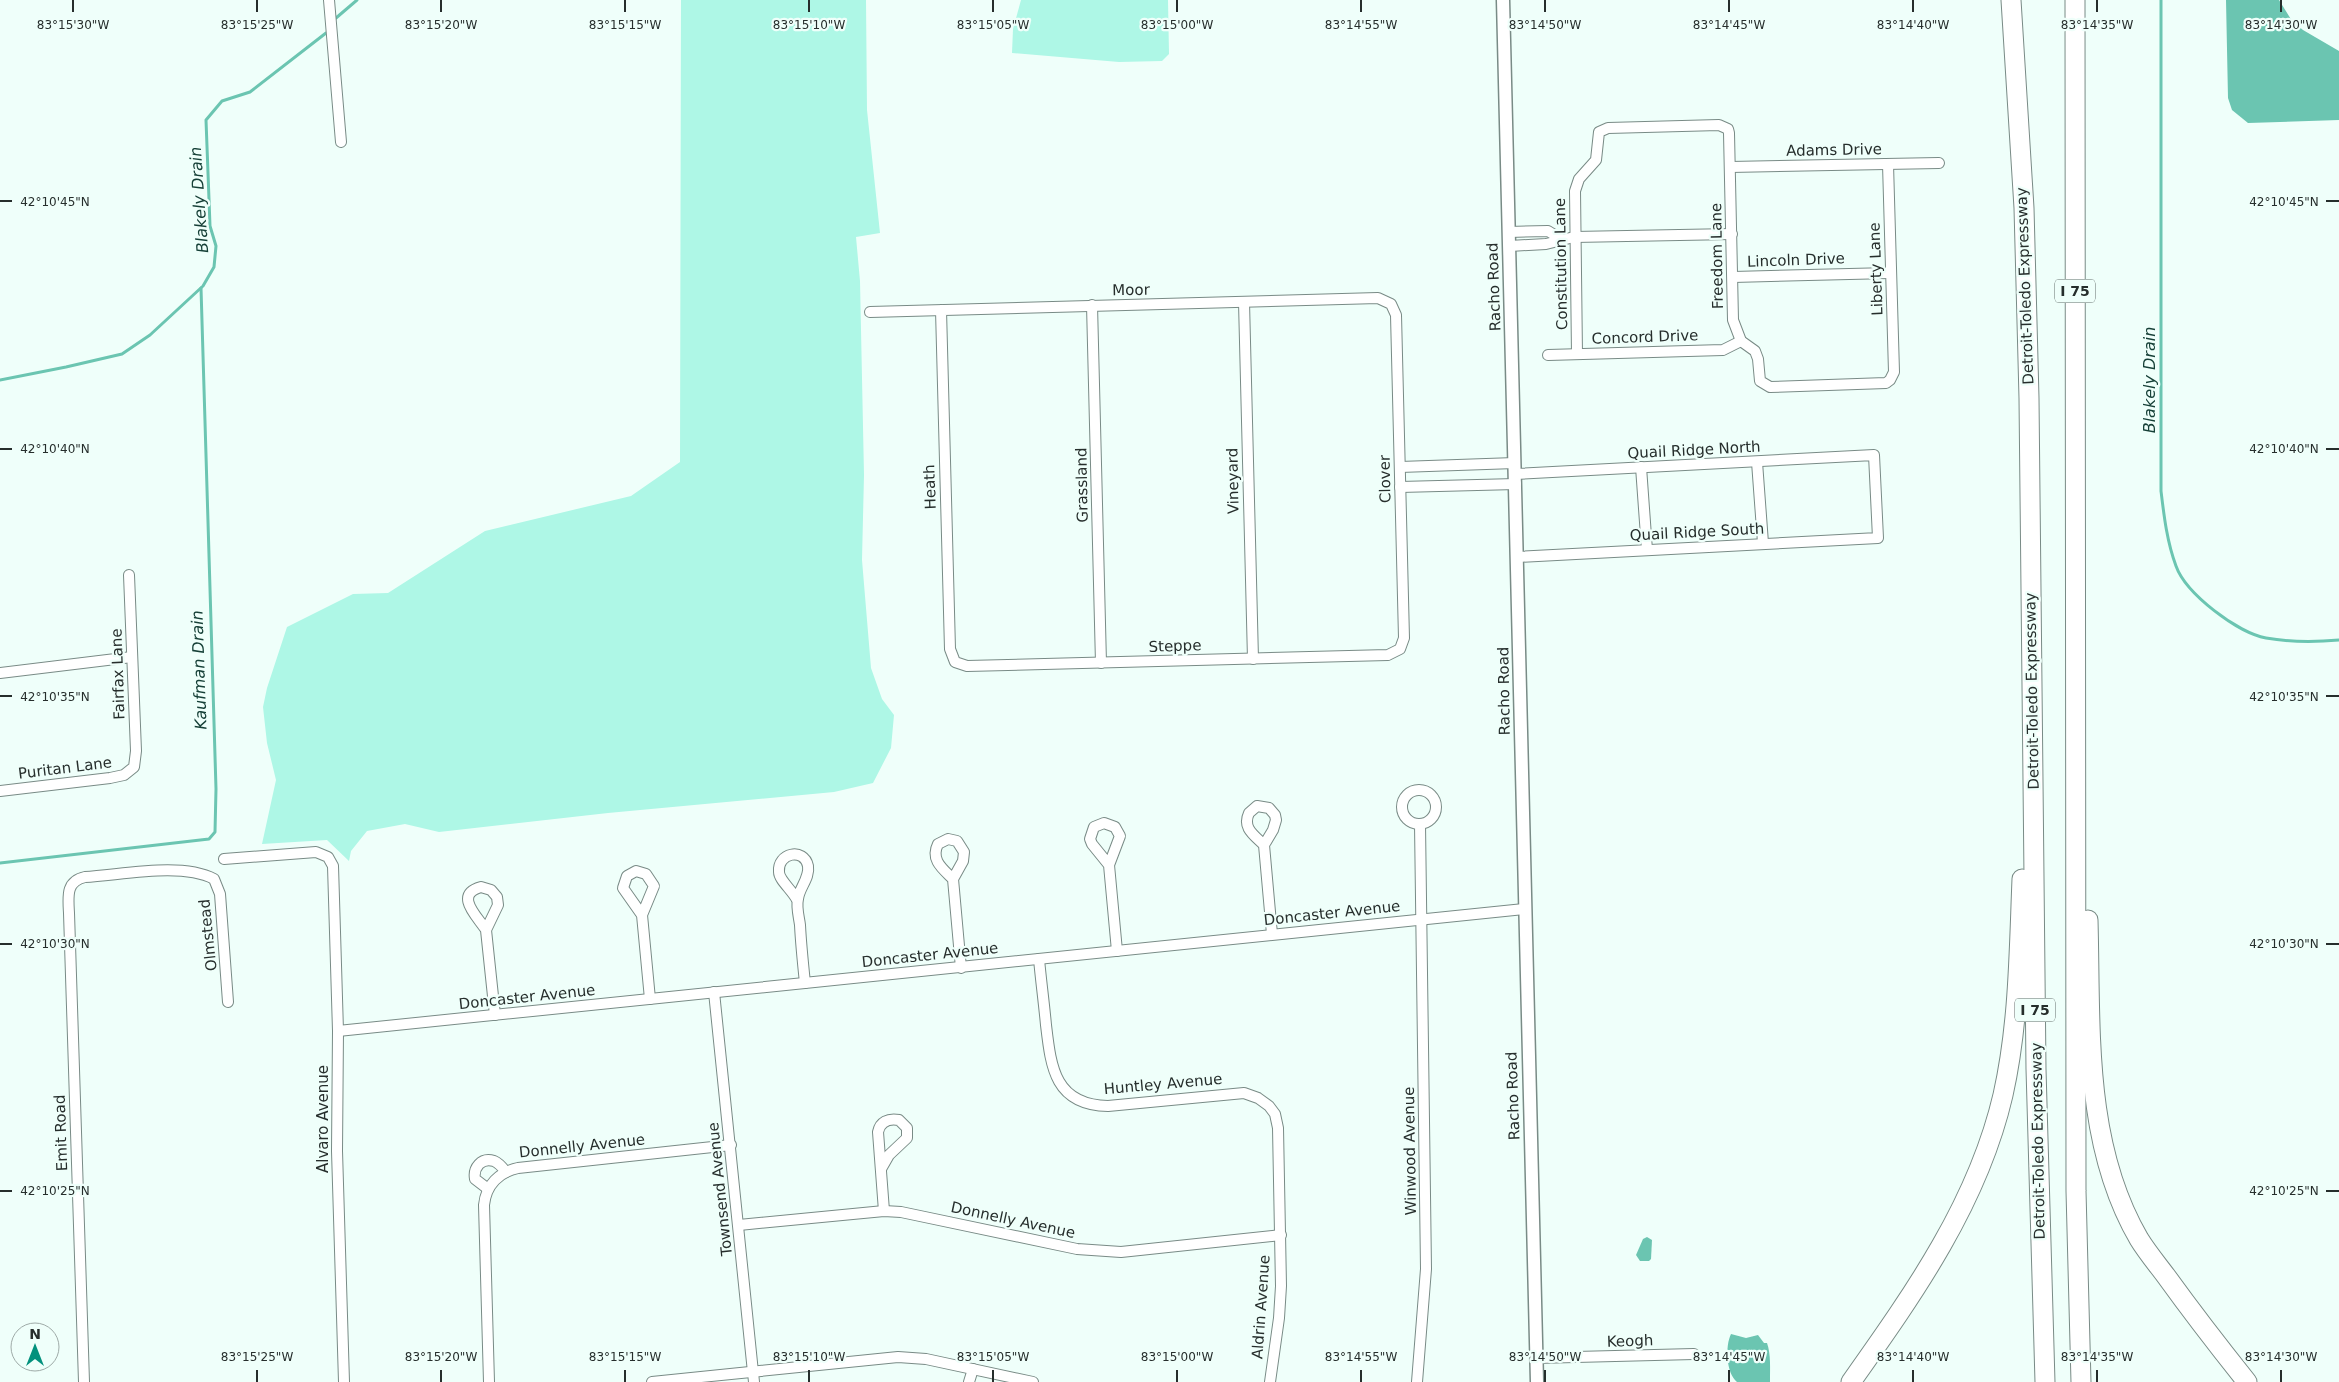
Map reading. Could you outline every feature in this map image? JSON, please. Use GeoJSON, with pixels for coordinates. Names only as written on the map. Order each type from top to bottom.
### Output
{"type":"FeatureCollection","features":[{"type":"Feature","properties":{"kind":"highway","name":"Detroit-Toledo Expressway"},"geometry":{"type":"LineString","coordinates":[[2010,0],[2024,208],[2029,398],[2036,1079],[2045,1382]]}},
{"type":"Feature","properties":{"kind":"highway","name":"I 75"},"geometry":{"type":"LineString","coordinates":[[2075,0],[2076,1191],[2081,1382]]}},
{"type":"Feature","properties":{"kind":"highway"},"geometry":{"type":"LineString","coordinates":[[1851,1382],[1932,1262],[1950,1232],[1988,1146],[2002,1095],[2010,1054],[2016,1004],[2023,847],[2023,752],[2031,638]]}},
{"type":"Feature","properties":{"kind":"highway"},"geometry":{"type":"LineString","coordinates":[[2075,677],[2085,789],[2092,1072],[2096,1116],[2114,1182],[2125,1212],[2139,1240],[2188,1308],[2246,1382]]}},
{"type":"Feature","properties":{"kind":"street"},"geometry":{"type":"LineString","coordinates":[[329,0],[341,142]]}},
{"type":"Feature","properties":{"kind":"street","name":"Racho Road"},"geometry":{"type":"LineString","coordinates":[[1504,0],[1524,909],[1537,1382]]}},
{"type":"Feature","properties":{"kind":"street","name":"Constitution Lane"},"geometry":{"type":"LineString","coordinates":[[1577,354],[1574,196],[1577,184],[1596,160],[1599,132],[1608,128],[1709,125]]}},
{"type":"Feature","properties":{"kind":"street","name":"Freedom Lane"},"geometry":{"type":"LineString","coordinates":[[1709,125],[1719,125],[1728,129],[1733,320],[1741,341],[1755,351],[1760,381],[1770,388]]}},
{"type":"Feature","properties":{"kind":"street","name":"Adams Drive"},"geometry":{"type":"LineString","coordinates":[[1730,167],[1939,163]]}},
{"type":"Feature","properties":{"kind":"street","name":"Liberty Lane"},"geometry":{"type":"LineString","coordinates":[[1770,388],[1880,385],[1890,380],[1894,372],[1888,164]]}},
{"type":"Feature","properties":{"kind":"street"},"geometry":{"type":"LineString","coordinates":[[1509,232],[1548,231],[1561,238]]}},
{"type":"Feature","properties":{"kind":"street"},"geometry":{"type":"LineString","coordinates":[[1510,246],[1546,244],[1561,238],[1574,237],[1732,234]]}},
{"type":"Feature","properties":{"kind":"street","name":"Lincoln Drive"},"geometry":{"type":"LineString","coordinates":[[1732,277],[1890,273]]}},
{"type":"Feature","properties":{"kind":"street","name":"Moor"},"geometry":{"type":"LineString","coordinates":[[870,312],[1378,298],[1391,304]]}},
{"type":"Feature","properties":{"kind":"street","name":"Vineyard"},"geometry":{"type":"LineString","coordinates":[[1244,302],[1253,659]]}},
{"type":"Feature","properties":{"kind":"street","name":"Clover"},"geometry":{"type":"LineString","coordinates":[[1391,304],[1396,315],[1404,638],[1403,644],[1396,653]]}},
{"type":"Feature","properties":{"kind":"street","name":"Grassland"},"geometry":{"type":"LineString","coordinates":[[1092,306],[1101,663]]}},
{"type":"Feature","properties":{"kind":"street","name":"Heath"},"geometry":{"type":"LineString","coordinates":[[941,310],[950,649],[956,662]]}},
{"type":"Feature","properties":{"kind":"street","name":"Concord Drive"},"geometry":{"type":"LineString","coordinates":[[1548,355],[1723,350],[1741,341]]}},
{"type":"Feature","properties":{"kind":"street","name":"Quail Ridge North"},"geometry":{"type":"LineString","coordinates":[[1515,474],[1874,455],[1878,538]]}},
{"type":"Feature","properties":{"kind":"street"},"geometry":{"type":"LineString","coordinates":[[1757,462],[1763,543]]}},
{"type":"Feature","properties":{"kind":"street"},"geometry":{"type":"LineString","coordinates":[[1400,466],[1515,474]]}},
{"type":"Feature","properties":{"kind":"street"},"geometry":{"type":"LineString","coordinates":[[1642,467],[1647,550]]}},
{"type":"Feature","properties":{"kind":"street"},"geometry":{"type":"LineString","coordinates":[[1400,487],[1515,474]]}},
{"type":"Feature","properties":{"kind":"street","name":"Quail Ridge South"},"geometry":{"type":"LineString","coordinates":[[1517,556],[1878,538]]}},
{"type":"Feature","properties":{"kind":"street","name":"Fairfax Lane"},"geometry":{"type":"LineString","coordinates":[[130,575],[136,750],[135,763],[132,770]]}},
{"type":"Feature","properties":{"kind":"street","name":"Steppe"},"geometry":{"type":"LineString","coordinates":[[956,662],[967,666],[1388,655],[1396,653]]}},
{"type":"Feature","properties":{"kind":"street"},"geometry":{"type":"LineString","coordinates":[[0,672],[132,657]]}},
{"type":"Feature","properties":{"kind":"street","name":"Puritan Lane"},"geometry":{"type":"LineString","coordinates":[[0,791],[124,776],[132,770]]}},
{"type":"Feature","properties":{"kind":"street","name":"Winwood Avenue"},"geometry":{"type":"LineString","coordinates":[[1417,1382],[1423,1331],[1426,1270],[1420,824]]}},
{"type":"Feature","properties":{"kind":"street"},"geometry":{"type":"LineString","coordinates":[[1264,845],[1272,934]]}},
{"type":"Feature","properties":{"kind":"street","name":"Alvaro Avenue"},"geometry":{"type":"LineString","coordinates":[[224,859],[316,852],[328,856],[333,866],[338,1031],[337,1151],[344,1382]]}},
{"type":"Feature","properties":{"kind":"street"},"geometry":{"type":"LineString","coordinates":[[1108,865],[1117,951]]}},
{"type":"Feature","properties":{"kind":"street","name":"Emit Road"},"geometry":{"type":"LineString","coordinates":[[84,1382],[68,891],[76,879],[85,877],[162,872],[203,874]]}},
{"type":"Feature","properties":{"kind":"street","name":"Olmstead"},"geometry":{"type":"LineString","coordinates":[[203,874],[214,880],[220,894],[228,1002]]}},
{"type":"Feature","properties":{"kind":"street"},"geometry":{"type":"LineString","coordinates":[[953,879],[961,968]]}},
{"type":"Feature","properties":{"kind":"street"},"geometry":{"type":"LineString","coordinates":[[797,900],[805,983]]}},
{"type":"Feature","properties":{"kind":"street","name":"Doncaster Avenue"},"geometry":{"type":"LineString","coordinates":[[338,1031],[1524,909]]}},
{"type":"Feature","properties":{"kind":"street"},"geometry":{"type":"LineString","coordinates":[[642,915],[650,999]]}},
{"type":"Feature","properties":{"kind":"street"},"geometry":{"type":"LineString","coordinates":[[486,930],[495,1015]]}},
{"type":"Feature","properties":{"kind":"street","name":"Huntley Avenue"},"geometry":{"type":"LineString","coordinates":[[1039,959],[1051,1064],[1064,1089],[1078,1100],[1095,1106],[1108,1106],[1244,1093],[1258,1098],[1269,1106],[1275,1114],[1278,1128],[1280,1234]]}},
{"type":"Feature","properties":{"kind":"street","name":"Townsend Avenue"},"geometry":{"type":"LineString","coordinates":[[714,992],[754,1377]]}},
{"type":"Feature","properties":{"kind":"street"},"geometry":{"type":"LineString","coordinates":[[881,1169],[889,1155],[907,1138],[907,1128],[899,1120],[886,1120],[879,1127],[881,1169],[884,1210]]}},
{"type":"Feature","properties":{"kind":"street","name":"Donnelly Avenue"},"geometry":{"type":"LineString","coordinates":[[488,1189],[495,1180],[506,1172],[518,1168],[731,1146]]}},
{"type":"Feature","properties":{"kind":"street"},"geometry":{"type":"LineString","coordinates":[[489,1382],[484,1205],[488,1189],[476,1179],[475,1171],[478,1164],[491,1161],[498,1164],[506,1172]]}},
{"type":"Feature","properties":{"kind":"street","name":"Donnelly Avenue"},"geometry":{"type":"LineString","coordinates":[[739,1226],[884,1210],[914,1213],[1077,1249],[1100,1252],[1121,1252],[1280,1234]]}},
{"type":"Feature","properties":{"kind":"street","name":"Aldrin Avenue"},"geometry":{"type":"LineString","coordinates":[[1270,1382],[1279,1318],[1280,1234]]}},
{"type":"Feature","properties":{"kind":"street","name":"Keogh"},"geometry":{"type":"LineString","coordinates":[[1536,1358],[1694,1354]]}},
{"type":"Feature","properties":{"kind":"street"},"geometry":{"type":"LineString","coordinates":[[652,1382],[754,1377],[898,1357],[926,1359],[1034,1382]]}},
{"type":"Feature","properties":{"kind":"street"},"geometry":{"type":"LineString","coordinates":[[969,1382],[973,1368]]}},
{"type":"Feature","properties":{"kind":"shaded area"},"geometry":{"type":"Polygon","coordinates":[[[681,0],[866,0],[867,110],[880,233],[856,237],[860,281],[864,475],[862,560],[871,668],[882,699],[894,715],[891,748],[873,783],[834,792],[608,813],[439,832],[405,824],[367,831],[351,851],[349,861],[327,840],[262,844],[276,780],[267,743],[263,707],[267,688],[287,627],[353,594],[388,593],[485,531],[631,496],[680,462],[681,0]]]}},
{"type":"Feature","properties":{"kind":"shaded area"},"geometry":{"type":"Polygon","coordinates":[[[1021,0],[1168,0],[1169,54],[1162,61],[1119,62],[1012,53],[1013,29],[1021,0]]]}},
{"type":"Feature","properties":{"kind":"shaded area"},"geometry":{"type":"Polygon","coordinates":[[[2226,0],[2279,0],[2292,21],[2303,30],[2339,51],[2339,120],[2248,123],[2232,110],[2228,98],[2226,0]]]}},
{"type":"Feature","properties":{"kind":"shaded area"},"geometry":{"type":"Polygon","coordinates":[[[1647,1237],[1652,1240],[1651,1259],[1649,1261],[1640,1261],[1636,1255],[1643,1239],[1647,1237]]]}},
{"type":"Feature","properties":{"kind":"shaded area"},"geometry":{"type":"Polygon","coordinates":[[[1731,1334],[1746,1338],[1758,1335],[1764,1343],[1767,1343],[1770,1357],[1770,1382],[1737,1382],[1733,1378],[1727,1352],[1731,1334]]]}},
{"type":"Feature","properties":{"kind":"waterway","name":"Blakely Drain"},"geometry":{"type":"LineString","coordinates":[[336,18],[357,0]]}},
{"type":"Feature","properties":{"kind":"waterway","name":"Blakely Drain"},"geometry":{"type":"LineString","coordinates":[[2161,0],[2161,491],[2170,548],[2176,566],[2190,588],[2214,611],[2242,629],[2266,638],[2302,641],[2339,640]]}},
{"type":"Feature","properties":{"kind":"waterway","name":"Blakely Drain"},"geometry":{"type":"LineString","coordinates":[[0,380],[122,354],[150,335],[203,286],[214,267],[216,246],[210,226],[206,120],[222,101],[250,92],[326,33]]}},
{"type":"Feature","properties":{"kind":"waterway","name":"Kaufman Drain"},"geometry":{"type":"LineString","coordinates":[[0,863],[209,839],[215,832],[216,789],[201,288]]}}]}
